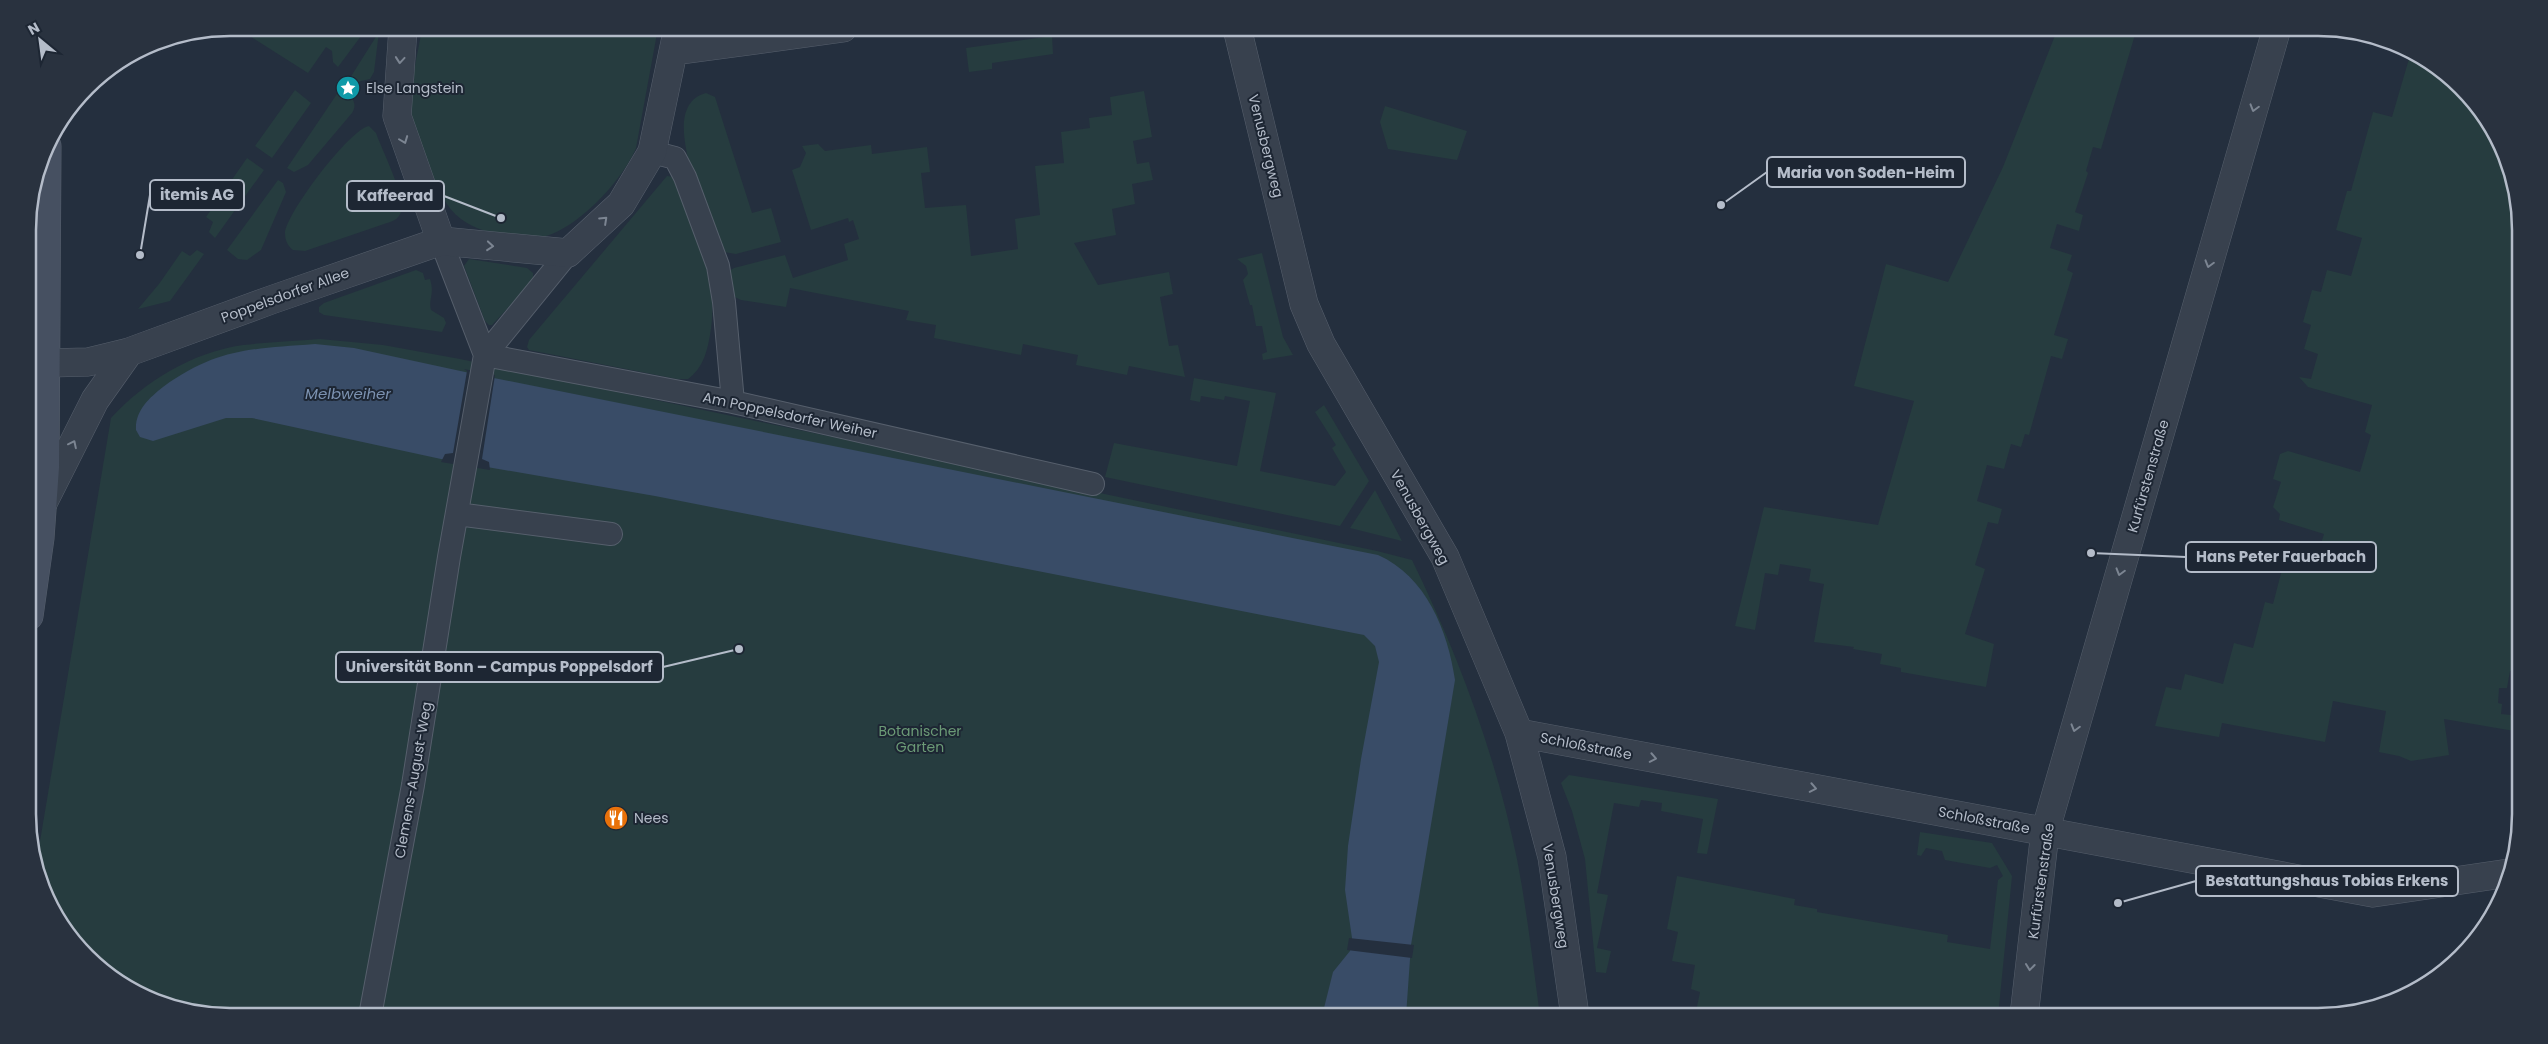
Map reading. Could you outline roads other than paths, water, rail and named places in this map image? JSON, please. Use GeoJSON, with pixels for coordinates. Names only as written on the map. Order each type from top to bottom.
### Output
{"type":"FeatureCollection","features":[{"type":"Feature","properties":{"kind":"street"},"geometry":{"type":"LineString","coordinates":[[402,36],[397,116],[442,241]]}},
{"type":"Feature","properties":{"kind":"street"},"geometry":{"type":"LineString","coordinates":[[568,253],[621,204],[652,152],[676,39],[722,36]]}},
{"type":"Feature","properties":{"kind":"street","name":"Venusbergweg"},"geometry":{"type":"LineString","coordinates":[[1239,36],[1304,304],[1321,344],[1444,557],[1519,733],[1552,857],[1573,1008]]}},
{"type":"Feature","properties":{"kind":"street","name":"Kurfürstenstraße"},"geometry":{"type":"LineString","coordinates":[[2025,1008],[2045,832],[2275,36]]}},
{"type":"Feature","properties":{"kind":"street"},"geometry":{"type":"LineString","coordinates":[[43,503],[47,363],[47,168]]}},
{"type":"Feature","properties":{"kind":"street","name":"Poppelsdorfer Allee"},"geometry":{"type":"LineString","coordinates":[[47,363],[88,362],[129,352],[270,300],[442,241],[568,253]]}},
{"type":"Feature","properties":{"kind":"street"},"geometry":{"type":"LineString","coordinates":[[36,529],[43,503],[95,400],[129,352]]}},
{"type":"Feature","properties":{"kind":"street","name":"Schloßstraße"},"geometry":{"type":"LineString","coordinates":[[1519,733],[2373,893],[2501,875]]}},
{"type":"Feature","properties":{"kind":"lane"},"geometry":{"type":"LineString","coordinates":[[652,152],[675,158],[685,177],[718,266],[724,302],[733,402]]}},
{"type":"Feature","properties":{"kind":"lane"},"geometry":{"type":"LineString","coordinates":[[442,241],[484,362]]}},
{"type":"Feature","properties":{"kind":"lane"},"geometry":{"type":"LineString","coordinates":[[484,362],[568,253]]}},
{"type":"Feature","properties":{"kind":"lane","name":"Am Poppelsdorfer Weiher"},"geometry":{"type":"LineString","coordinates":[[484,362],[733,402],[1093,484]]}},
{"type":"Feature","properties":{"kind":"lane","name":"Clemens-August-Weg"},"geometry":{"type":"LineString","coordinates":[[371,1008],[413,785],[465,464],[484,362]]}},
{"type":"Feature","properties":{"kind":"lane"},"geometry":{"type":"LineString","coordinates":[[457,514],[611,534]]}},
{"type":"Feature","properties":{"kind":"water","name":"Melbweiher"},"geometry":{"type":"Polygon","coordinates":[[[315,344],[354,348],[479,375],[1378,555],[1395,564],[1422,591],[1432,607],[1447,643],[1455,680],[1411,945],[1407,1008],[1324,1008],[1333,972],[1350,951],[1352,938],[1345,890],[1348,846],[1361,759],[1379,662],[1375,646],[1364,635],[655,496],[441,459],[252,418],[226,418],[153,441],[140,437],[136,430],[136,423],[140,411],[148,400],[182,374],[218,358],[235,353],[272,347],[315,344]]]}},
{"type":"Feature","properties":{"kind":"place","name":"Else Langstein"},"geometry":{"type":"Point","coordinates":[348,88]}},
{"type":"Feature","properties":{"kind":"place","name":"Maria von Soden-Heim"},"geometry":{"type":"Point","coordinates":[1721,205]}},
{"type":"Feature","properties":{"kind":"place","name":"Kaffeerad"},"geometry":{"type":"Point","coordinates":[501,218]}},
{"type":"Feature","properties":{"kind":"place","name":"itemis AG"},"geometry":{"type":"Point","coordinates":[140,255]}},
{"type":"Feature","properties":{"kind":"place","name":"Hans Peter Fauerbach"},"geometry":{"type":"Point","coordinates":[2091,553]}},
{"type":"Feature","properties":{"kind":"place","name":"Universität Bonn – Campus Poppelsdorf"},"geometry":{"type":"Point","coordinates":[739,649]}},
{"type":"Feature","properties":{"kind":"place","name":"Nees"},"geometry":{"type":"Point","coordinates":[616,818]}},
{"type":"Feature","properties":{"kind":"place","name":"Bestattungshaus Tobias Erkens"},"geometry":{"type":"Point","coordinates":[2118,903]}},
{"type":"Feature","properties":{"kind":"park label","name":"Botanischer Garten"},"geometry":{"type":"Point","coordinates":[920,740]}}]}
